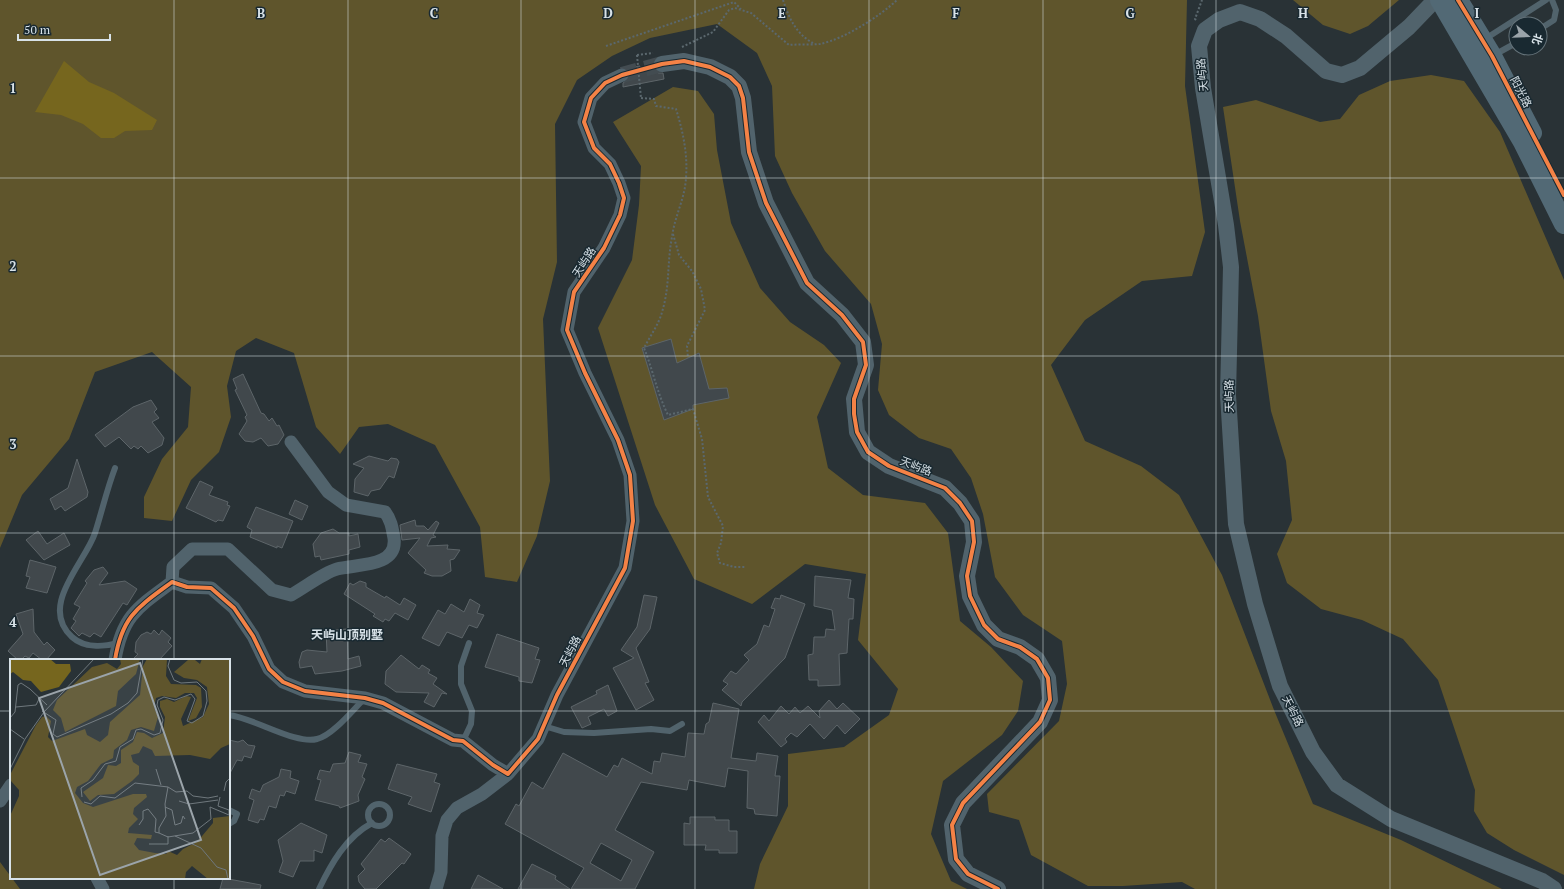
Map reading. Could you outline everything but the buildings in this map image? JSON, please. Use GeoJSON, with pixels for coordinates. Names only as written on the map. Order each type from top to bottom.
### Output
{"type":"FeatureCollection","features":[{"type":"Feature","properties":{"kind":"main road","name":"阳光路"},"geometry":{"type":"LineString","coordinates":[[1440,0],[1523,142],[1564,224]]}},
{"type":"Feature","properties":{"kind":"main road","name":"阳光路"},"geometry":{"type":"LineString","coordinates":[[1458,0],[1487,48],[1564,195]]}},
{"type":"Feature","properties":{"kind":"street","name":"天屿路"},"geometry":{"type":"LineString","coordinates":[[1435,0],[1409,27],[1360,68],[1342,75],[1326,71],[1286,36],[1260,19],[1240,12],[1219,20],[1205,30],[1199,46],[1202,88],[1226,225],[1231,267],[1228,395],[1236,524],[1255,604],[1280,686],[1313,752],[1337,785],[1391,819],[1542,881],[1554,889]]}},
{"type":"Feature","properties":{"kind":"street","name":"天屿路"},"geometry":{"type":"LineString","coordinates":[[660,59],[684,61],[710,67],[730,77],[739,86],[743,98],[748,152],[766,203],[807,283],[842,315],[863,342],[866,365],[854,399],[857,432],[868,452],[889,466],[945,488],[960,503],[972,521],[974,542],[967,576],[970,596],[984,625],[998,639],[1020,647],[1037,659],[1048,678],[1050,700],[1040,722],[962,803],[952,825],[956,859],[968,874],[998,889]]}},
{"type":"Feature","properties":{"kind":"street","name":"天屿路"},"geometry":{"type":"LineString","coordinates":[[436,889],[441,872],[442,836],[447,820],[457,808],[482,794],[508,774],[538,739],[557,695],[625,568],[633,522],[630,475],[618,440],[585,373],[567,330],[574,292],[604,248],[620,215],[624,198],[610,164],[594,148],[584,122],[591,98],[605,83],[622,75]]}},
{"type":"Feature","properties":{"kind":"street"},"geometry":{"type":"LineString","coordinates":[[172,582],[173,567],[192,549],[228,549],[272,590],[291,595],[335,569],[381,561],[391,554],[394,541],[391,520],[385,512],[346,505],[328,492],[292,442]]}},
{"type":"Feature","properties":{"kind":"street"},"geometry":{"type":"LineString","coordinates":[[115,659],[118,644],[128,619],[148,599],[172,582]]}},
{"type":"Feature","properties":{"kind":"street"},"geometry":{"type":"LineString","coordinates":[[172,582],[187,587],[211,588],[234,608],[253,636],[269,669],[283,682],[305,691],[365,698],[383,703],[453,740],[463,741],[492,765],[508,774]]}},
{"type":"Feature","properties":{"kind":"street"},"geometry":{"type":"LineString","coordinates":[[0,801],[10,786]]}},
{"type":"Feature","properties":{"kind":"street"},"geometry":{"type":"LineString","coordinates":[[97,879],[102,889]]}},
{"type":"Feature","properties":{"kind":"lane"},"geometry":{"type":"LineString","coordinates":[[1487,48],[1546,0]]}},
{"type":"Feature","properties":{"kind":"lane"},"geometry":{"type":"LineString","coordinates":[[1548,24],[1554,20],[1556,10],[1552,0]]}},
{"type":"Feature","properties":{"kind":"lane"},"geometry":{"type":"LineString","coordinates":[[1487,48],[1508,44]]}},
{"type":"Feature","properties":{"kind":"lane"},"geometry":{"type":"LineString","coordinates":[[115,468],[95,534],[67,582],[61,599],[61,616],[65,631],[76,640],[89,645],[101,646],[118,644]]}},
{"type":"Feature","properties":{"kind":"lane"},"geometry":{"type":"LineString","coordinates":[[463,741],[471,724],[472,711],[461,684],[461,666],[469,643]]}},
{"type":"Feature","properties":{"kind":"lane"},"geometry":{"type":"LineString","coordinates":[[230,715],[253,721],[299,739],[317,740],[326,735],[365,698]]}},
{"type":"Feature","properties":{"kind":"lane"},"geometry":{"type":"LineString","coordinates":[[544,726],[564,732],[651,729],[670,731],[682,724]]}},
{"type":"Feature","properties":{"kind":"lane"},"geometry":{"type":"LineString","coordinates":[[230,810],[237,814],[234,821],[230,823]]}},
{"type":"Feature","properties":{"kind":"lane"},"geometry":{"type":"LineString","coordinates":[[319,889],[337,856],[350,841],[372,823]]}},
{"type":"Feature","properties":{"kind":"path"},"geometry":{"type":"LineString","coordinates":[[783,0],[789,18],[799,32],[814,44]]}},
{"type":"Feature","properties":{"kind":"path"},"geometry":{"type":"LineString","coordinates":[[677,49],[713,32],[729,10],[735,8],[751,13],[789,45],[820,44],[859,28],[886,10],[897,0]]}},
{"type":"Feature","properties":{"kind":"path"},"geometry":{"type":"LineString","coordinates":[[606,46],[734,2],[741,10]]}},
{"type":"Feature","properties":{"kind":"path"},"geometry":{"type":"LineString","coordinates":[[660,59],[637,55],[642,98],[654,99],[656,106],[676,109],[683,133],[686,154],[685,188],[672,233],[669,252],[670,274],[662,314],[644,348],[653,372],[659,396],[668,414],[693,409],[702,439],[708,497],[723,526],[721,543],[717,553],[720,563],[734,567],[745,567]]}},
{"type":"Feature","properties":{"kind":"path"},"geometry":{"type":"LineString","coordinates":[[672,233],[679,255],[692,271],[701,289],[705,310],[686,346],[688,358]]}},
{"type":"Feature","properties":{"kind":"shaded area"},"geometry":{"type":"Polygon","coordinates":[[[0,0],[1187,0],[1185,86],[1205,232],[1192,276],[1142,281],[1085,320],[1051,365],[1085,441],[1141,466],[1179,495],[1222,575],[1274,710],[1313,804],[1401,840],[1502,889],[1195,889],[1182,882],[1123,886],[1088,886],[1031,855],[1019,820],[989,812],[987,794],[1059,721],[1067,684],[1062,641],[1023,615],[995,577],[983,514],[971,478],[951,449],[919,438],[889,415],[878,390],[882,344],[871,304],[825,251],[792,193],[775,156],[772,86],[757,53],[717,24],[650,38],[612,56],[577,80],[555,124],[557,262],[543,319],[550,481],[537,536],[517,582],[485,577],[480,527],[435,445],[388,424],[359,427],[340,454],[316,427],[294,353],[256,338],[236,351],[227,386],[231,417],[219,452],[191,480],[172,521],[144,518],[144,497],[162,459],[188,427],[191,387],[152,352],[95,372],[69,439],[22,495],[0,548],[0,0]]]}},
{"type":"Feature","properties":{"kind":"shaded area"},"geometry":{"type":"Polygon","coordinates":[[[1293,0],[1399,0],[1368,26],[1350,34],[1323,25],[1293,0]]]}},
{"type":"Feature","properties":{"kind":"shaded area"},"geometry":{"type":"Polygon","coordinates":[[[64,61],[89,82],[114,93],[157,120],[152,130],[125,131],[114,138],[101,138],[83,124],[61,115],[35,112],[64,61]]]}},
{"type":"Feature","properties":{"kind":"shaded area"},"geometry":{"type":"Polygon","coordinates":[[[1431,75],[1464,81],[1500,132],[1564,280],[1564,875],[1514,850],[1487,833],[1474,811],[1475,790],[1438,680],[1403,639],[1362,620],[1321,609],[1287,583],[1277,554],[1292,520],[1286,461],[1271,411],[1258,316],[1240,221],[1223,107],[1256,100],[1320,122],[1340,119],[1359,95],[1390,81],[1431,75]]]}},
{"type":"Feature","properties":{"kind":"shaded area"},"geometry":{"type":"Polygon","coordinates":[[[673,87],[698,91],[714,114],[717,150],[731,223],[760,288],[790,322],[824,345],[841,363],[817,417],[828,468],[863,495],[925,503],[948,533],[960,621],[991,647],[1023,681],[1018,711],[1002,735],[943,781],[931,834],[951,881],[967,889],[754,889],[760,864],[788,806],[788,754],[844,747],[889,715],[898,689],[858,640],[866,574],[805,564],[752,604],[694,579],[655,505],[598,328],[632,260],[639,205],[641,166],[613,122],[673,87]]]}},
{"type":"Feature","properties":{"kind":"shaded area"},"geometry":{"type":"Polygon","coordinates":[[[0,862],[10,876],[10,879],[13,879],[20,889],[0,889],[0,862]]]}},
{"type":"Feature","properties":{"kind":"tunnel"},"geometry":{"type":"LineString","coordinates":[[622,75],[662,64]]}},
{"type":"Feature","properties":{"kind":"cycle path"},"geometry":{"type":"LineString","coordinates":[[1458,0],[1492,56],[1564,195]]}},
{"type":"Feature","properties":{"kind":"cycle path"},"geometry":{"type":"LineString","coordinates":[[115,659],[122,633],[133,614],[172,582],[187,587],[211,588],[234,608],[253,636],[269,669],[283,682],[305,691],[365,698],[383,703],[453,740],[463,741],[493,765],[508,774],[538,739],[557,695],[625,568],[633,521],[630,475],[618,440],[585,373],[567,330],[574,292],[604,248],[620,215],[624,198],[610,164],[594,148],[584,122],[591,98],[605,83],[622,75],[662,64],[684,61],[710,67],[730,77],[739,86],[743,98],[749,152],[766,203],[807,283],[842,315],[863,342],[866,365],[854,399],[854,414],[857,432],[868,452],[889,466],[945,488],[960,503],[972,521],[974,542],[967,576],[970,596],[984,625],[998,639],[1020,647],[1037,659],[1048,678],[1050,700],[1040,722],[963,803],[952,825],[956,859],[968,874],[998,889]]}},
{"type":"Feature","properties":{"kind":"district","name":"天屿山顶别墅"},"geometry":{"type":"Point","coordinates":[347,635]}}]}
